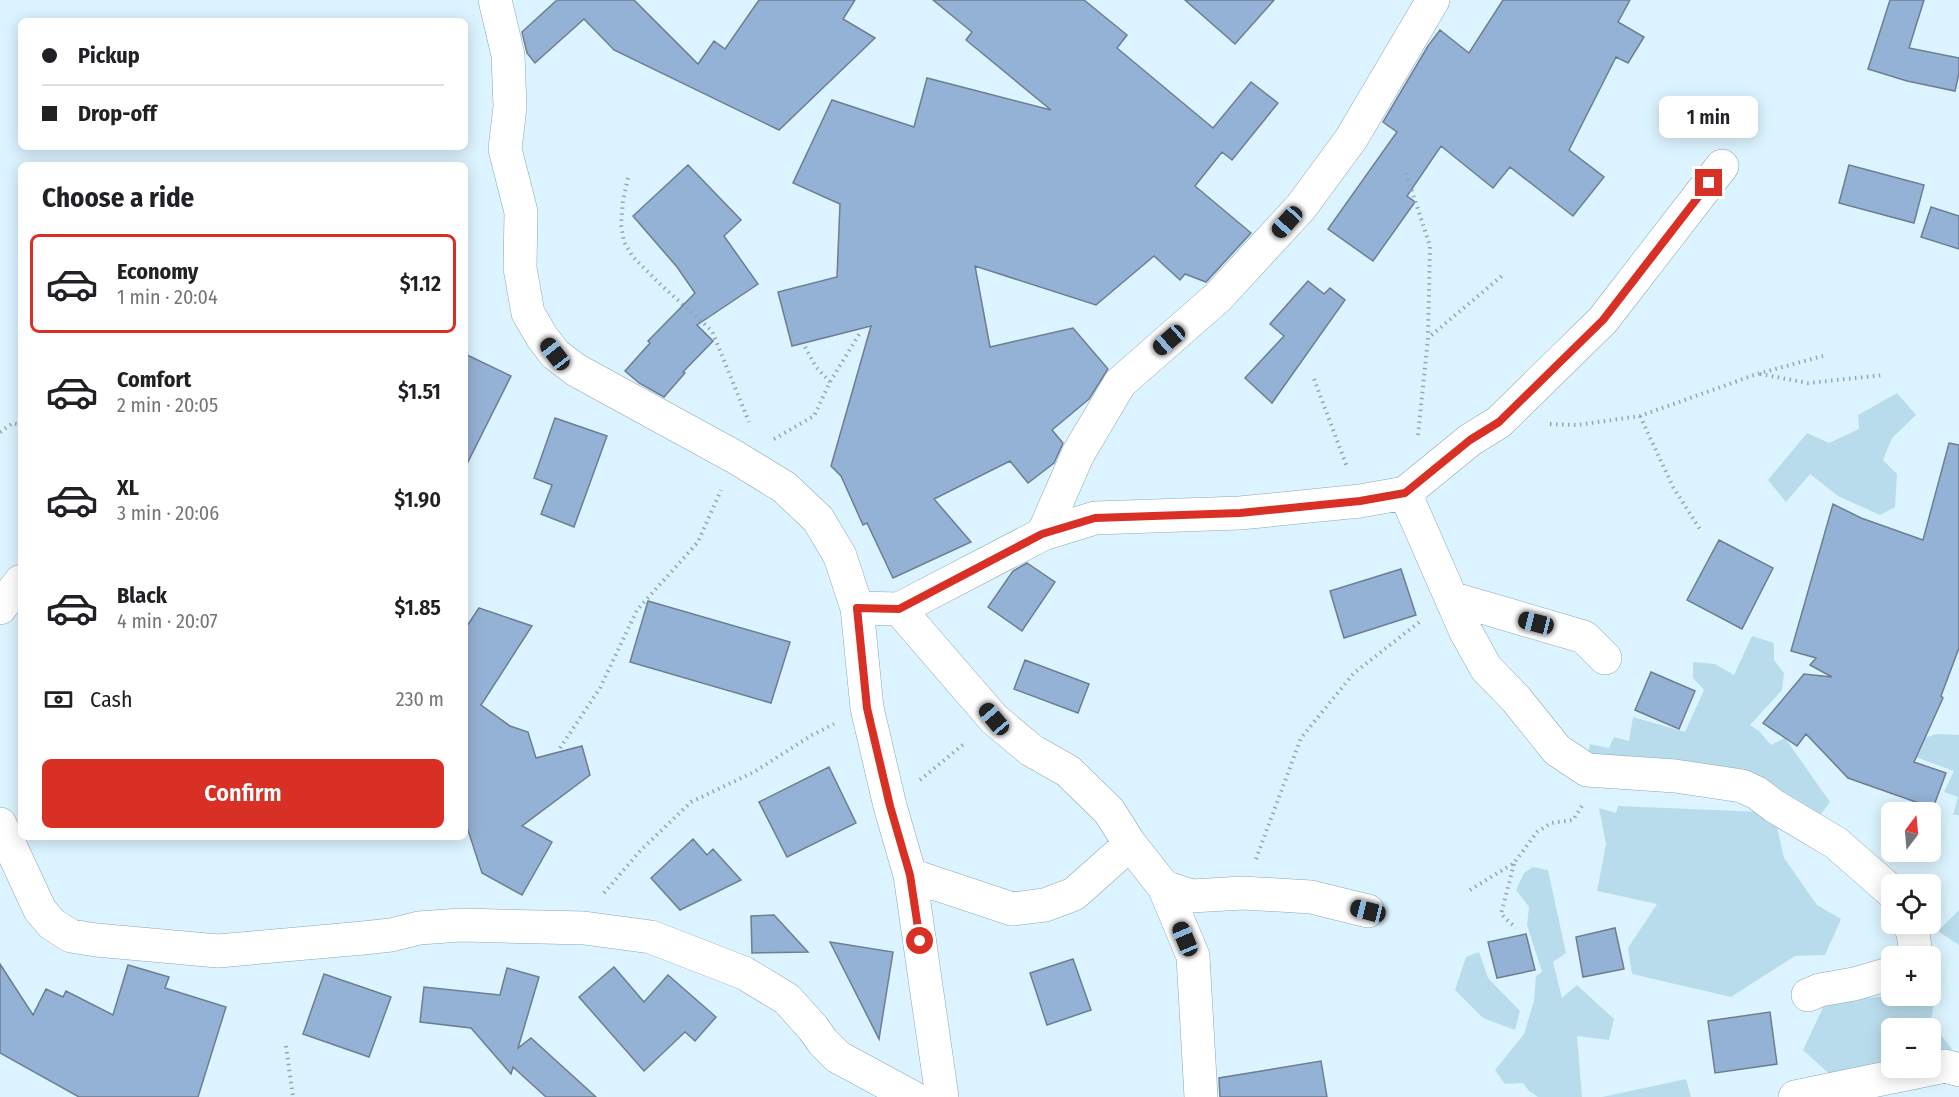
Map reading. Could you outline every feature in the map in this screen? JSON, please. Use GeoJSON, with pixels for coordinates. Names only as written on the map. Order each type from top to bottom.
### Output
{"type":"FeatureCollection","features":[{"type":"Feature","properties":{"kind":"street"},"geometry":{"type":"LineString","coordinates":[[495,0],[508,55],[510,107],[506,149],[521,212],[520,268],[528,313],[542,337],[555,354],[576,370],[748,452],[818,519],[840,556],[857,608],[867,708],[890,806],[910,875],[942,1097]]}},
{"type":"Feature","properties":{"kind":"street"},"geometry":{"type":"LineString","coordinates":[[1042,534],[1078,454],[1120,383],[1218,297],[1301,207],[1351,139],[1433,0]]}},
{"type":"Feature","properties":{"kind":"street"},"geometry":{"type":"LineString","coordinates":[[857,608],[899,609],[1042,534],[1095,518],[1240,513],[1360,501],[1414,487],[1470,440],[1499,422],[1603,320],[1722,166]]}},
{"type":"Feature","properties":{"kind":"street"},"geometry":{"type":"LineString","coordinates":[[1414,487],[1451,598],[1466,632],[1486,668],[1516,699],[1557,750],[1587,770],[1675,776],[1742,786],[1836,843],[1881,882]]}},
{"type":"Feature","properties":{"kind":"street"},"geometry":{"type":"LineString","coordinates":[[0,608],[18,585]]}},
{"type":"Feature","properties":{"kind":"street"},"geometry":{"type":"LineString","coordinates":[[1451,598],[1584,637],[1605,658]]}},
{"type":"Feature","properties":{"kind":"street"},"geometry":{"type":"LineString","coordinates":[[899,609],[994,719],[1031,750],[1068,771],[1109,811],[1130,844],[1164,887],[1193,956],[1201,1097]]}},
{"type":"Feature","properties":{"kind":"street"},"geometry":{"type":"LineString","coordinates":[[0,825],[40,910],[52,924],[71,936],[219,951],[391,935],[419,928],[461,925],[584,928],[651,938],[744,973],[787,999],[813,1028],[822,1042],[838,1057],[912,1097]]}},
{"type":"Feature","properties":{"kind":"street"},"geometry":{"type":"LineString","coordinates":[[910,875],[1012,909],[1045,905],[1074,894],[1130,844]]}},
{"type":"Feature","properties":{"kind":"street"},"geometry":{"type":"LineString","coordinates":[[1164,887],[1191,896],[1243,893],[1311,897],[1368,911]]}},
{"type":"Feature","properties":{"kind":"street"},"geometry":{"type":"LineString","coordinates":[[1808,995],[1881,976]]}},
{"type":"Feature","properties":{"kind":"street"},"geometry":{"type":"LineString","coordinates":[[1795,1097],[1945,1066],[1959,1070]]}},
{"type":"Feature","properties":{"kind":"path"},"geometry":{"type":"LineString","coordinates":[[1406,172],[1430,246],[1428,338],[1414,487]]}},
{"type":"Feature","properties":{"kind":"path"},"geometry":{"type":"LineString","coordinates":[[628,178],[621,225],[624,242],[633,257],[712,331],[744,411],[748,452]]}},
{"type":"Feature","properties":{"kind":"path"},"geometry":{"type":"LineString","coordinates":[[1428,338],[1503,275]]}},
{"type":"Feature","properties":{"kind":"path"},"geometry":{"type":"LineString","coordinates":[[560,748],[600,688],[637,610],[698,542],[748,452],[814,416],[830,382],[861,331]]}},
{"type":"Feature","properties":{"kind":"path"},"geometry":{"type":"LineString","coordinates":[[805,347],[816,368],[830,382]]}},
{"type":"Feature","properties":{"kind":"path"},"geometry":{"type":"LineString","coordinates":[[1499,422],[1577,425],[1640,416],[1756,374],[1823,356]]}},
{"type":"Feature","properties":{"kind":"path"},"geometry":{"type":"LineString","coordinates":[[1756,374],[1808,383],[1884,375]]}},
{"type":"Feature","properties":{"kind":"path"},"geometry":{"type":"LineString","coordinates":[[1314,379],[1360,501]]}},
{"type":"Feature","properties":{"kind":"path"},"geometry":{"type":"LineString","coordinates":[[1640,416],[1673,487],[1701,531]]}},
{"type":"Feature","properties":{"kind":"path"},"geometry":{"type":"LineString","coordinates":[[0,432],[13,423],[18,424]]}},
{"type":"Feature","properties":{"kind":"path"},"geometry":{"type":"LineString","coordinates":[[1243,893],[1301,738],[1354,673],[1451,598]]}},
{"type":"Feature","properties":{"kind":"path"},"geometry":{"type":"LineString","coordinates":[[584,928],[603,895],[622,871],[658,831],[690,802],[754,772],[812,735],[867,708]]}},
{"type":"Feature","properties":{"kind":"path"},"geometry":{"type":"LineString","coordinates":[[890,806],[994,719]]}},
{"type":"Feature","properties":{"kind":"path"},"geometry":{"type":"LineString","coordinates":[[1470,890],[1514,863],[1537,832],[1551,824],[1573,820],[1582,806],[1587,770]]}},
{"type":"Feature","properties":{"kind":"path"},"geometry":{"type":"LineString","coordinates":[[1514,863],[1501,914],[1516,928]]}},
{"type":"Feature","properties":{"kind":"path"},"geometry":{"type":"LineString","coordinates":[[286,1047],[293,1097]]}},
{"type":"Feature","properties":{"kind":"shaded area"},"geometry":{"type":"Polygon","coordinates":[[[1897,393],[1916,415],[1892,438],[1883,460],[1897,474],[1895,507],[1880,515],[1838,496],[1810,474],[1786,502],[1768,480],[1807,433],[1829,443],[1859,429],[1858,415],[1897,393]]]}},
{"type":"Feature","properties":{"kind":"shaded area"},"geometry":{"type":"Polygon","coordinates":[[[1752,636],[1774,643],[1774,660],[1784,673],[1782,690],[1750,725],[1759,731],[1771,745],[1785,738],[1830,802],[1812,826],[1680,760],[1648,757],[1642,778],[1587,756],[1590,744],[1609,748],[1614,737],[1629,741],[1633,717],[1685,732],[1704,690],[1693,678],[1693,662],[1715,664],[1734,675],[1752,636]]]}},
{"type":"Feature","properties":{"kind":"shaded area"},"geometry":{"type":"Polygon","coordinates":[[[1937,734],[1959,735],[1959,815],[1953,815],[1958,797],[1944,792],[1954,771],[1891,748],[1937,734]]]}},
{"type":"Feature","properties":{"kind":"shaded area"},"geometry":{"type":"Polygon","coordinates":[[[1618,806],[1763,812],[1776,822],[1784,858],[1817,905],[1841,919],[1825,955],[1795,956],[1731,997],[1632,974],[1628,948],[1657,904],[1597,891],[1606,844],[1599,808],[1616,813],[1618,806]]]}},
{"type":"Feature","properties":{"kind":"shaded area"},"geometry":{"type":"Polygon","coordinates":[[[1533,867],[1548,870],[1566,953],[1553,962],[1562,998],[1577,985],[1614,1019],[1609,1040],[1577,1036],[1582,1097],[1538,1097],[1523,1083],[1505,1084],[1495,1070],[1524,1034],[1534,1001],[1536,976],[1542,972],[1527,925],[1529,907],[1516,890],[1524,873],[1533,867]]]}},
{"type":"Feature","properties":{"kind":"shaded area"},"geometry":{"type":"Polygon","coordinates":[[[1959,910],[1959,945],[1941,933],[1941,928],[1959,910]]]}},
{"type":"Feature","properties":{"kind":"shaded area"},"geometry":{"type":"Polygon","coordinates":[[[1479,952],[1488,978],[1520,1011],[1515,1030],[1483,1018],[1455,990],[1466,957],[1479,952]]]}},
{"type":"Feature","properties":{"kind":"shaded area"},"geometry":{"type":"Polygon","coordinates":[[[1881,997],[1881,1006],[1933,1006],[1932,1018],[1881,1018],[1881,1068],[1836,1080],[1803,1050],[1826,1001],[1881,997]]]}},
{"type":"Feature","properties":{"kind":"shaded area"},"geometry":{"type":"Polygon","coordinates":[[[1941,1035],[1952,1049],[1941,1052],[1941,1035]]]}},
{"type":"Feature","properties":{"kind":"shaded area"},"geometry":{"type":"Polygon","coordinates":[[[1686,1079],[1691,1097],[1602,1097],[1686,1079]]]}},
{"type":"Feature","properties":{"kind":"building"},"geometry":{"type":"Polygon","coordinates":[[[557,0],[634,0],[698,64],[714,41],[725,49],[759,0],[855,0],[843,19],[875,38],[779,130],[614,50],[584,19],[535,63],[527,53],[522,32],[557,0]]]}},
{"type":"Feature","properties":{"kind":"building"},"geometry":{"type":"Polygon","coordinates":[[[933,0],[1084,0],[1127,35],[1117,48],[1213,128],[1251,82],[1278,103],[1232,160],[1222,152],[1195,186],[1251,233],[1206,282],[1185,274],[1180,280],[1154,256],[1096,305],[975,266],[990,347],[1073,328],[1108,369],[1089,399],[1052,430],[1063,443],[1054,463],[1028,483],[1010,461],[934,499],[971,542],[893,578],[867,523],[863,525],[841,476],[831,466],[871,326],[792,346],[778,292],[837,277],[840,204],[793,183],[832,100],[914,127],[927,78],[1051,110],[966,40],[972,32],[933,0]]]}},
{"type":"Feature","properties":{"kind":"building"},"geometry":{"type":"Polygon","coordinates":[[[1185,0],[1274,0],[1235,44],[1185,0]]]}},
{"type":"Feature","properties":{"kind":"building"},"geometry":{"type":"Polygon","coordinates":[[[1503,0],[1630,0],[1618,22],[1644,37],[1628,63],[1616,57],[1569,150],[1604,177],[1573,216],[1510,167],[1493,188],[1441,146],[1407,196],[1415,202],[1373,261],[1328,229],[1397,132],[1383,122],[1440,30],[1469,53],[1503,0]]]}},
{"type":"Feature","properties":{"kind":"building"},"geometry":{"type":"Polygon","coordinates":[[[1890,0],[1924,0],[1909,48],[1959,58],[1959,73],[1955,91],[1907,81],[1868,69],[1890,0]]]}},
{"type":"Feature","properties":{"kind":"building"},"geometry":{"type":"Polygon","coordinates":[[[688,165],[741,220],[724,236],[758,284],[697,325],[713,341],[683,372],[685,373],[664,397],[639,383],[625,371],[650,343],[648,341],[695,293],[677,267],[633,216],[688,165]]]}},
{"type":"Feature","properties":{"kind":"building"},"geometry":{"type":"Polygon","coordinates":[[[1849,165],[1924,185],[1914,223],[1839,203],[1849,165]]]}},
{"type":"Feature","properties":{"kind":"building"},"geometry":{"type":"Polygon","coordinates":[[[1931,207],[1959,216],[1959,249],[1921,237],[1931,207]]]}},
{"type":"Feature","properties":{"kind":"building"},"geometry":{"type":"Polygon","coordinates":[[[1308,281],[1324,294],[1330,288],[1345,300],[1272,403],[1245,378],[1284,336],[1270,324],[1308,281]]]}},
{"type":"Feature","properties":{"kind":"building"},"geometry":{"type":"Polygon","coordinates":[[[468,355],[511,376],[468,462],[468,355]]]}},
{"type":"Feature","properties":{"kind":"building"},"geometry":{"type":"Polygon","coordinates":[[[555,418],[607,436],[574,527],[541,514],[552,485],[534,478],[555,418]]]}},
{"type":"Feature","properties":{"kind":"building"},"geometry":{"type":"Polygon","coordinates":[[[1949,443],[1959,445],[1959,648],[1941,696],[1943,698],[1914,762],[1946,773],[1935,802],[1916,802],[1848,778],[1806,734],[1797,746],[1763,723],[1804,674],[1832,677],[1810,665],[1816,658],[1791,651],[1833,504],[1861,518],[1923,540],[1949,443]]]}},
{"type":"Feature","properties":{"kind":"building"},"geometry":{"type":"Polygon","coordinates":[[[1719,540],[1773,568],[1742,629],[1687,600],[1719,540]]]}},
{"type":"Feature","properties":{"kind":"building"},"geometry":{"type":"Polygon","coordinates":[[[1027,563],[1055,582],[1022,631],[988,607],[1013,571],[1027,563]]]}},
{"type":"Feature","properties":{"kind":"building"},"geometry":{"type":"Polygon","coordinates":[[[1401,569],[1416,615],[1344,638],[1330,591],[1401,569]]]}},
{"type":"Feature","properties":{"kind":"building"},"geometry":{"type":"Polygon","coordinates":[[[648,601],[790,642],[771,703],[630,662],[648,601]]]}},
{"type":"Feature","properties":{"kind":"building"},"geometry":{"type":"Polygon","coordinates":[[[479,608],[532,626],[481,705],[510,726],[528,732],[536,758],[582,746],[590,775],[522,826],[552,842],[522,895],[482,873],[468,830],[468,624],[479,608]]]}},
{"type":"Feature","properties":{"kind":"building"},"geometry":{"type":"Polygon","coordinates":[[[1025,660],[1089,684],[1078,713],[1014,689],[1025,660]]]}},
{"type":"Feature","properties":{"kind":"building"},"geometry":{"type":"Polygon","coordinates":[[[1651,672],[1695,691],[1679,729],[1635,710],[1651,672]]]}},
{"type":"Feature","properties":{"kind":"building"},"geometry":{"type":"Polygon","coordinates":[[[829,767],[856,823],[787,857],[759,802],[829,767]]]}},
{"type":"Feature","properties":{"kind":"building"},"geometry":{"type":"Polygon","coordinates":[[[693,839],[707,855],[713,849],[741,880],[680,910],[651,878],[693,839]]]}},
{"type":"Feature","properties":{"kind":"building"},"geometry":{"type":"Polygon","coordinates":[[[774,915],[808,952],[752,953],[751,916],[774,915]]]}},
{"type":"Feature","properties":{"kind":"building"},"geometry":{"type":"Polygon","coordinates":[[[1615,928],[1624,969],[1583,977],[1576,937],[1615,928]]]}},
{"type":"Feature","properties":{"kind":"building"},"geometry":{"type":"Polygon","coordinates":[[[1526,934],[1535,970],[1497,978],[1488,942],[1526,934]]]}},
{"type":"Feature","properties":{"kind":"building"},"geometry":{"type":"Polygon","coordinates":[[[830,942],[893,952],[879,1039],[830,942]]]}},
{"type":"Feature","properties":{"kind":"building"},"geometry":{"type":"Polygon","coordinates":[[[1073,959],[1091,1010],[1047,1025],[1030,973],[1073,959]]]}},
{"type":"Feature","properties":{"kind":"building"},"geometry":{"type":"Polygon","coordinates":[[[0,964],[33,1015],[46,989],[63,997],[66,991],[113,1015],[128,965],[169,977],[165,988],[226,1007],[198,1097],[79,1097],[0,1053],[0,964]]]}},
{"type":"Feature","properties":{"kind":"building"},"geometry":{"type":"Polygon","coordinates":[[[614,967],[644,1002],[668,975],[716,1017],[695,1041],[685,1032],[644,1071],[579,997],[614,967]]]}},
{"type":"Feature","properties":{"kind":"building"},"geometry":{"type":"Polygon","coordinates":[[[507,968],[539,977],[518,1048],[531,1038],[596,1097],[546,1097],[513,1067],[511,1074],[471,1028],[420,1022],[424,987],[500,995],[507,968]]]}},
{"type":"Feature","properties":{"kind":"building"},"geometry":{"type":"Polygon","coordinates":[[[324,974],[391,997],[369,1057],[303,1034],[324,974]]]}},
{"type":"Feature","properties":{"kind":"building"},"geometry":{"type":"Polygon","coordinates":[[[1770,1012],[1777,1064],[1715,1073],[1708,1021],[1770,1012]]]}},
{"type":"Feature","properties":{"kind":"building"},"geometry":{"type":"Polygon","coordinates":[[[1321,1061],[1327,1097],[1220,1097],[1219,1078],[1321,1061]]]}},
{"type":"Feature","properties":{"kind":"route"},"geometry":{"type":"LineString","coordinates":[[920,941],[910,875],[890,806],[867,708],[857,608],[899,609],[1042,534],[1095,518],[1240,513],[1360,501],[1405,493],[1470,440],[1499,422],[1603,320],[1709,183]]}}]}
